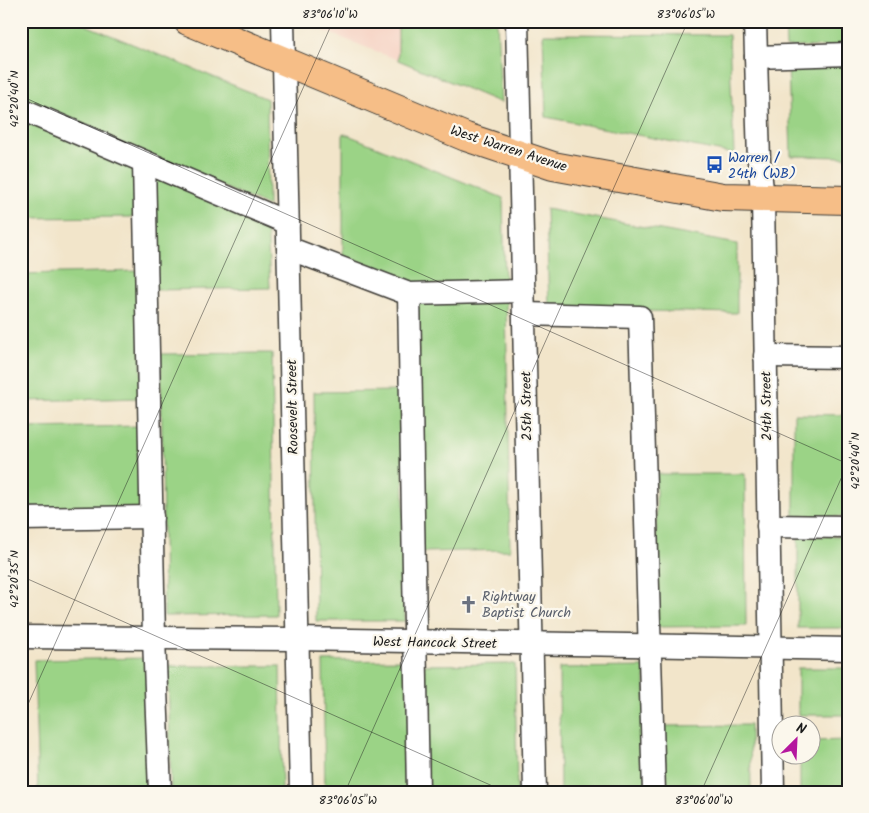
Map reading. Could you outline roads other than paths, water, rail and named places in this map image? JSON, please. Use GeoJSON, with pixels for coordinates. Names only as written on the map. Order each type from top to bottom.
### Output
{"type":"FeatureCollection","features":[{"type":"Feature","properties":{"kind":"main road","name":"West Warren Avenue"},"geometry":{"type":"LineString","coordinates":[[188,21],[466,137],[554,166],[714,195],[763,199],[848,200]]}},
{"type":"Feature","properties":{"kind":"street","name":"Roosevelt Street"},"geometry":{"type":"LineString","coordinates":[[283,21],[301,792]]}},
{"type":"Feature","properties":{"kind":"street","name":"25th Street"},"geometry":{"type":"LineString","coordinates":[[517,21],[535,792]]}},
{"type":"Feature","properties":{"kind":"street","name":"24th Street"},"geometry":{"type":"LineString","coordinates":[[755,21],[759,161],[763,199],[773,792]]}},
{"type":"Feature","properties":{"kind":"street"},"geometry":{"type":"LineString","coordinates":[[756,57],[848,54]]}},
{"type":"Feature","properties":{"kind":"street"},"geometry":{"type":"LineString","coordinates":[[21,109],[288,223]]}},
{"type":"Feature","properties":{"kind":"street"},"geometry":{"type":"LineString","coordinates":[[144,162],[154,638],[160,792]]}},
{"type":"Feature","properties":{"kind":"street"},"geometry":{"type":"LineString","coordinates":[[288,248],[409,294],[524,291]]}},
{"type":"Feature","properties":{"kind":"street"},"geometry":{"type":"LineString","coordinates":[[409,294],[418,792]]}},
{"type":"Feature","properties":{"kind":"street"},"geometry":{"type":"LineString","coordinates":[[524,314],[640,317],[654,792]]}},
{"type":"Feature","properties":{"kind":"street"},"geometry":{"type":"LineString","coordinates":[[765,356],[848,357]]}},
{"type":"Feature","properties":{"kind":"street"},"geometry":{"type":"LineString","coordinates":[[21,519],[152,517]]}},
{"type":"Feature","properties":{"kind":"street"},"geometry":{"type":"LineString","coordinates":[[768,526],[848,527]]}},
{"type":"Feature","properties":{"kind":"street","name":"West Hancock Street"},"geometry":{"type":"LineString","coordinates":[[21,637],[297,639],[848,649]]}},
{"type":"Feature","properties":{"kind":"place","name":"Warren / 24th (WB)"},"geometry":{"type":"Point","coordinates":[714,165]}},
{"type":"Feature","properties":{"kind":"place","name":"Rightway Baptist Church"},"geometry":{"type":"Point","coordinates":[468,604]}}]}
